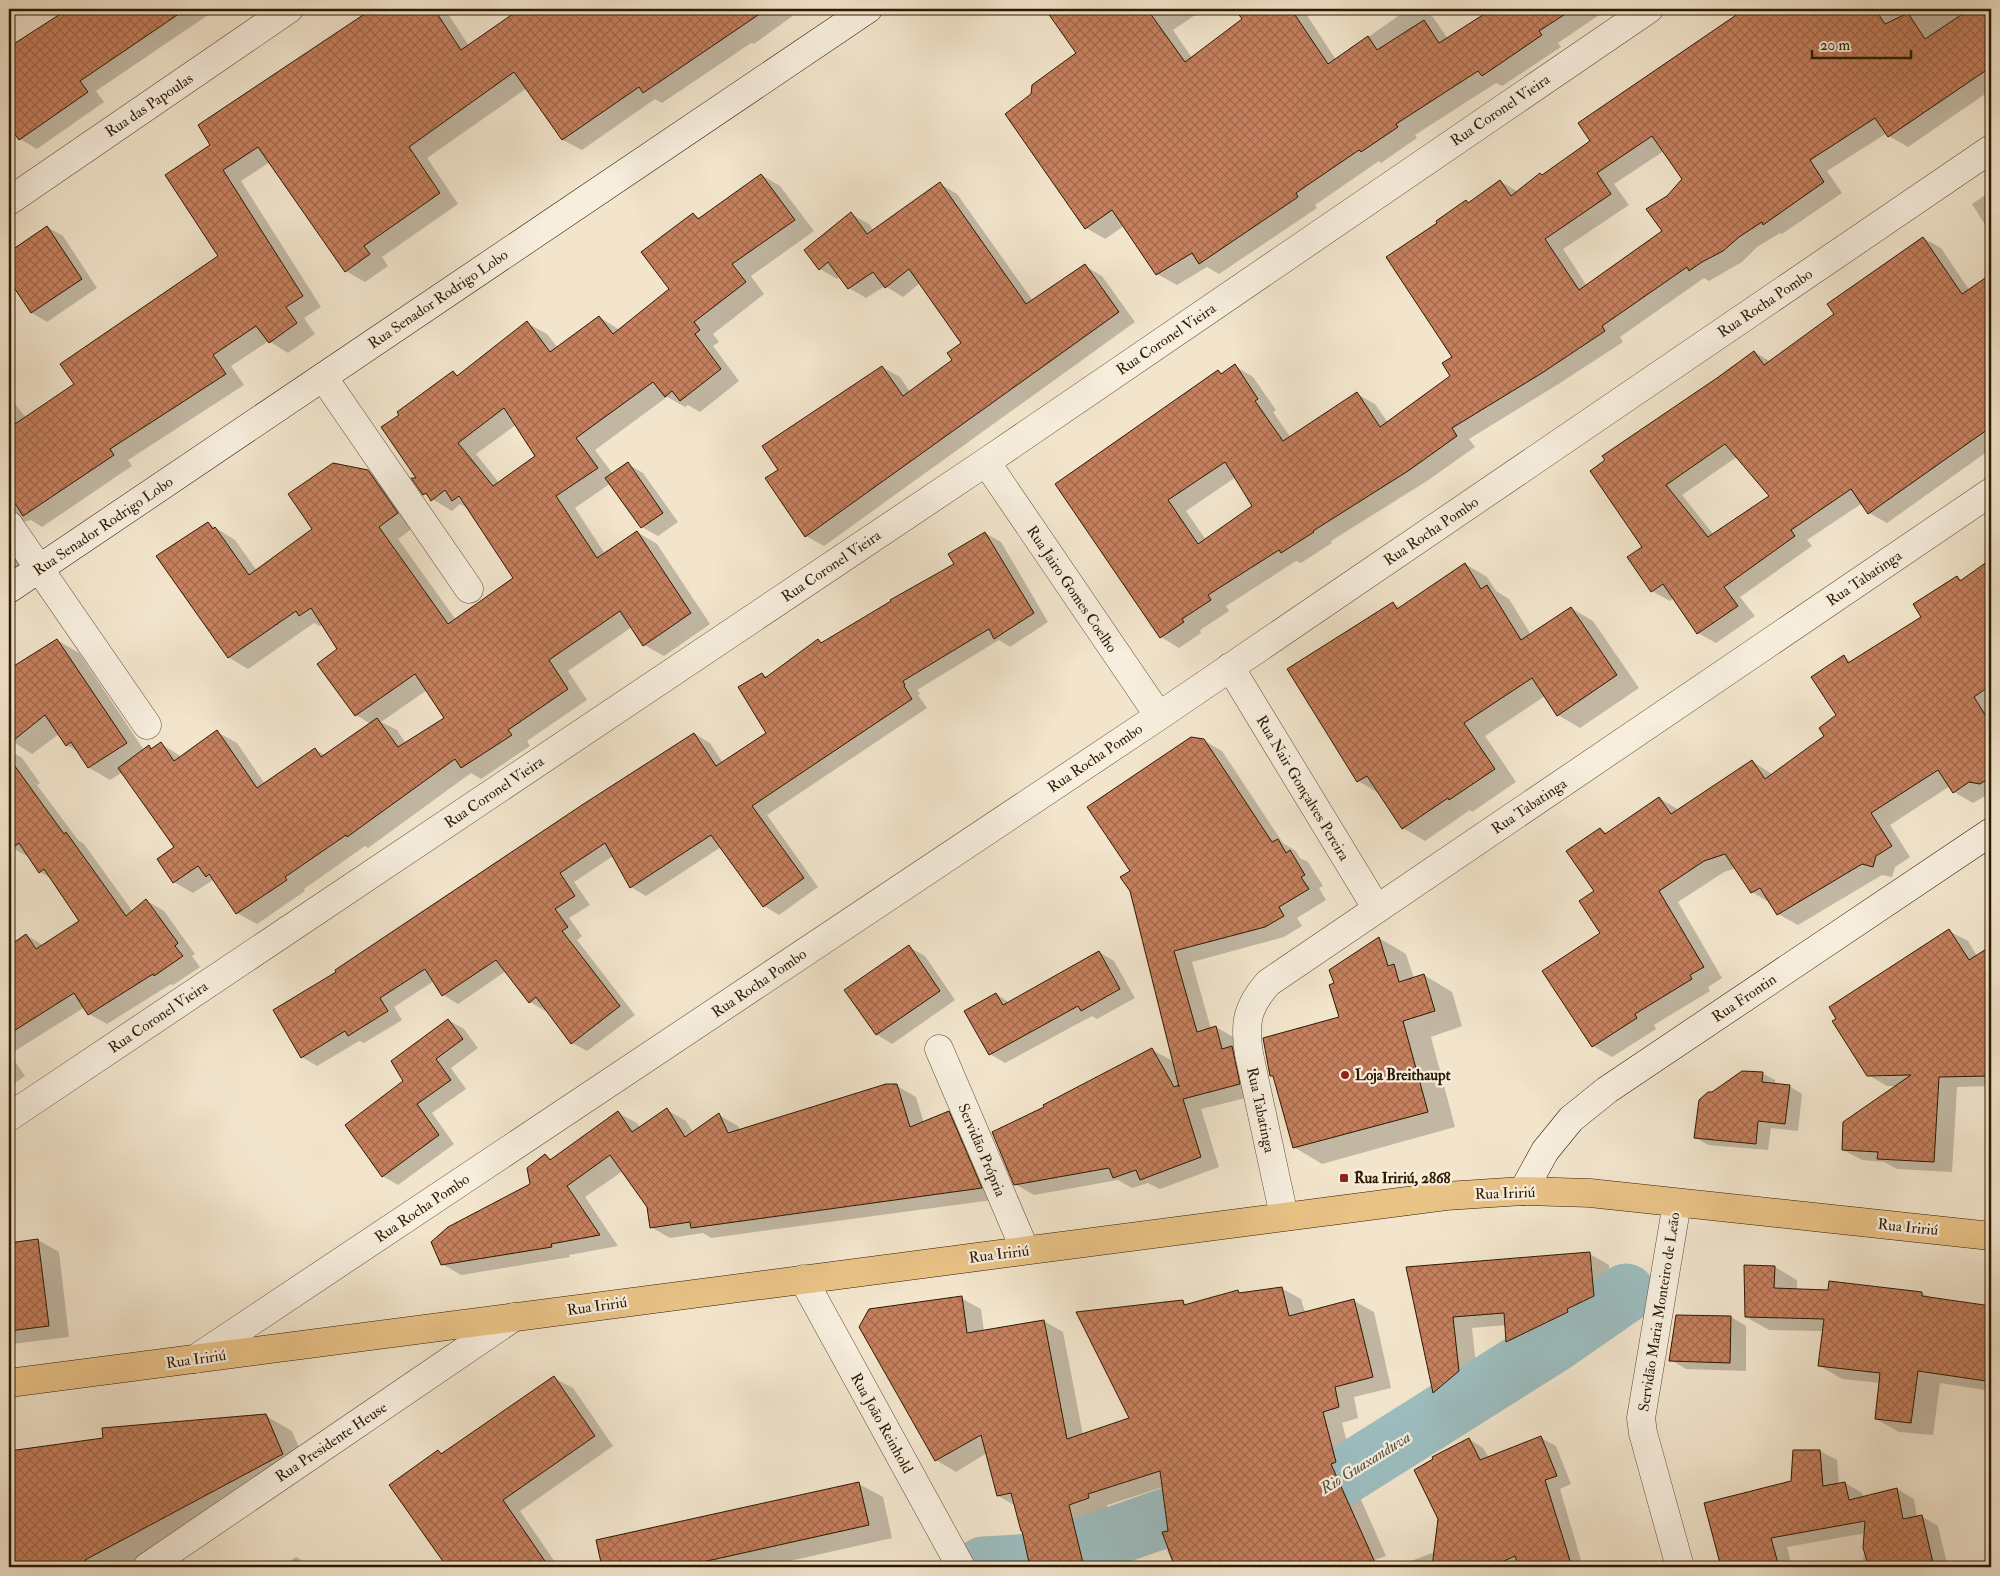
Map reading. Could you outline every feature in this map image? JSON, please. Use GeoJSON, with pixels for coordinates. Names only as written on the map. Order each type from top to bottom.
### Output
{"type":"FeatureCollection","features":[{"type":"Feature","properties":{"kind":"main road","name":"Rua Iririú"},"geometry":{"type":"LineString","coordinates":[[9,1384],[1446,1196],[1523,1191],[1590,1193],[1991,1236]]}},
{"type":"Feature","properties":{"kind":"street","name":"Rua das Papoulas"},"geometry":{"type":"LineString","coordinates":[[9,201],[289,9]]}},
{"type":"Feature","properties":{"kind":"street","name":"Rua Senador Rodrigo Lobo"},"geometry":{"type":"LineString","coordinates":[[9,589],[868,9]]}},
{"type":"Feature","properties":{"kind":"street","name":"Rua Coronel Vieira"},"geometry":{"type":"LineString","coordinates":[[9,1117],[986,462],[1649,9]]}},
{"type":"Feature","properties":{"kind":"street","name":"Rua Rocha Pombo"},"geometry":{"type":"LineString","coordinates":[[194,1359],[1159,716],[1991,150]]}},
{"type":"Feature","properties":{"kind":"street"},"geometry":{"type":"LineString","coordinates":[[323,377],[469,589]]}},
{"type":"Feature","properties":{"kind":"street","name":"Rua Jairo Gomes Coelho"},"geometry":{"type":"LineString","coordinates":[[986,462],[1159,716]]}},
{"type":"Feature","properties":{"kind":"street","name":"Rua Tabatinga"},"geometry":{"type":"LineString","coordinates":[[1284,1216],[1246,1033],[1248,1014],[1257,996],[1268,983],[1991,492]]}},
{"type":"Feature","properties":{"kind":"street"},"geometry":{"type":"LineString","coordinates":[[9,526],[147,726]]}},
{"type":"Feature","properties":{"kind":"street","name":"Rua Nair Gonçalves Pereira"},"geometry":{"type":"LineString","coordinates":[[1230,668],[1377,909]]}},
{"type":"Feature","properties":{"kind":"street","name":"Rua Frontin"},"geometry":{"type":"LineString","coordinates":[[1523,1191],[1545,1151],[1555,1138],[1571,1119],[1607,1090],[1991,832]]}},
{"type":"Feature","properties":{"kind":"street","name":"Servidão Própria"},"geometry":{"type":"LineString","coordinates":[[939,1049],[1025,1250]]}},
{"type":"Feature","properties":{"kind":"street","name":"Servidão Maria Monteiro de Leão"},"geometry":{"type":"LineString","coordinates":[[1677,1202],[1641,1418],[1643,1433],[1680,1567]]}},
{"type":"Feature","properties":{"kind":"street","name":"Rua João Reinhold"},"geometry":{"type":"LineString","coordinates":[[803,1279],[956,1558]]}},
{"type":"Feature","properties":{"kind":"street","name":"Rua Presidente Heuse"},"geometry":{"type":"LineString","coordinates":[[147,1567],[514,1317]]}},
{"type":"Feature","properties":{"kind":"building"},"geometry":{"type":"Polygon","coordinates":[[[68,9],[186,9],[80,81],[88,92],[19,140],[9,126],[9,47],[68,9]]]}},
{"type":"Feature","properties":{"kind":"building"},"geometry":{"type":"Polygon","coordinates":[[[372,9],[434,9],[461,50],[520,9],[767,9],[643,93],[639,87],[562,140],[514,72],[409,147],[440,193],[364,246],[370,254],[345,272],[258,147],[223,170],[303,296],[286,307],[297,323],[269,343],[256,326],[213,355],[226,374],[110,449],[114,455],[23,516],[9,494],[9,428],[74,384],[60,364],[218,256],[165,175],[210,145],[198,125],[372,9]]]}},
{"type":"Feature","properties":{"kind":"building"},"geometry":{"type":"Polygon","coordinates":[[[1045,9],[1147,9],[1185,62],[1242,19],[1235,9],[1291,9],[1328,64],[1368,36],[1377,50],[1424,20],[1439,43],[1492,9],[1573,9],[1539,31],[1542,35],[1482,76],[1478,71],[1396,124],[1398,127],[1361,152],[1359,150],[1296,193],[1298,197],[1199,264],[1192,253],[1156,275],[1112,210],[1085,229],[1005,114],[1031,94],[1032,85],[1076,53],[1045,9]]]}},
{"type":"Feature","properties":{"kind":"building"},"geometry":{"type":"Polygon","coordinates":[[[1745,9],[1875,9],[1885,24],[1908,13],[1925,39],[1970,9],[1991,9],[1991,67],[1888,137],[1875,118],[1810,160],[1824,182],[1763,225],[1762,222],[1739,237],[1723,251],[1689,271],[1687,267],[1602,326],[1605,331],[1542,373],[1452,428],[1457,436],[1408,471],[1281,553],[1279,550],[1208,595],[1211,600],[1182,619],[1184,622],[1160,638],[1055,484],[1218,370],[1221,374],[1235,364],[1258,399],[1255,401],[1283,441],[1357,392],[1380,427],[1450,376],[1442,363],[1452,357],[1386,257],[1437,223],[1436,221],[1466,200],[1468,203],[1500,180],[1511,196],[1540,173],[1542,175],[1590,141],[1578,123],[1745,9]],[[1652,136],[1597,173],[1611,194],[1545,239],[1579,290],[1662,231],[1646,209],[1667,196],[1682,179],[1652,136]],[[1225,462],[1168,500],[1198,544],[1252,506],[1225,462]]]}},
{"type":"Feature","properties":{"kind":"building"},"geometry":{"type":"Polygon","coordinates":[[[761,174],[795,220],[732,264],[746,282],[694,322],[700,330],[695,334],[721,369],[680,401],[672,391],[665,397],[653,382],[576,438],[598,468],[556,496],[597,558],[637,531],[691,613],[643,646],[620,611],[549,660],[568,689],[508,730],[512,735],[461,768],[455,759],[347,837],[346,835],[285,877],[287,880],[236,914],[209,874],[206,877],[198,866],[173,883],[157,859],[174,847],[118,768],[149,745],[151,749],[161,742],[174,761],[217,730],[257,788],[315,748],[321,757],[377,718],[398,747],[444,718],[415,674],[355,716],[317,664],[337,649],[311,608],[299,616],[296,611],[228,658],[156,556],[208,522],[213,529],[215,527],[249,575],[312,529],[288,494],[333,463],[368,470],[398,513],[379,527],[448,624],[513,578],[459,496],[452,501],[445,490],[431,501],[426,493],[423,495],[411,478],[416,478],[381,427],[399,415],[397,412],[453,371],[457,376],[527,321],[550,352],[599,316],[613,334],[669,289],[641,252],[693,213],[698,219],[761,174]],[[504,408],[458,443],[493,486],[535,456],[504,408]]]}},
{"type":"Feature","properties":{"kind":"building"},"geometry":{"type":"Polygon","coordinates":[[[940,182],[1026,304],[1085,264],[1119,312],[805,537],[765,478],[778,470],[762,446],[882,366],[903,396],[952,360],[947,353],[961,343],[909,269],[885,288],[873,272],[848,289],[828,262],[819,270],[804,250],[851,212],[867,234],[940,182]]]}},
{"type":"Feature","properties":{"kind":"building"},"geometry":{"type":"Polygon","coordinates":[[[47,226],[82,279],[31,313],[9,280],[9,252],[47,226]]]}},
{"type":"Feature","properties":{"kind":"building"},"geometry":{"type":"Polygon","coordinates":[[[1923,237],[1962,294],[1991,274],[1991,427],[1868,514],[1851,489],[1791,530],[1795,536],[1724,587],[1738,606],[1697,634],[1663,584],[1651,592],[1627,557],[1642,547],[1590,471],[1605,460],[1602,456],[1754,351],[1764,365],[1834,314],[1827,304],[1923,237]],[[1725,444],[1666,485],[1708,537],[1769,496],[1725,444]]]}},
{"type":"Feature","properties":{"kind":"building"},"geometry":{"type":"Polygon","coordinates":[[[628,462],[663,513],[641,528],[605,478],[628,462]]]}},
{"type":"Feature","properties":{"kind":"building"},"geometry":{"type":"Polygon","coordinates":[[[985,532],[1034,613],[994,639],[989,629],[903,681],[912,699],[752,806],[804,878],[763,907],[711,835],[630,888],[605,843],[560,873],[575,896],[555,909],[568,927],[562,931],[620,1006],[571,1044],[536,997],[529,1003],[496,960],[442,996],[425,969],[380,998],[388,1011],[348,1036],[345,1031],[301,1058],[273,1010],[336,972],[335,970],[582,805],[694,733],[716,766],[766,733],[738,687],[762,673],[765,678],[818,639],[821,643],[890,600],[954,564],[948,554],[985,532]]]}},
{"type":"Feature","properties":{"kind":"building"},"geometry":{"type":"Polygon","coordinates":[[[1991,559],[1991,685],[1974,697],[1991,724],[1991,777],[1980,784],[1969,782],[1953,793],[1938,770],[1871,813],[1892,846],[1876,856],[1873,867],[1862,864],[1777,915],[1760,888],[1751,893],[1725,854],[1704,861],[1659,891],[1704,967],[1690,975],[1692,979],[1635,1014],[1637,1018],[1592,1047],[1542,971],[1600,933],[1579,901],[1594,891],[1566,851],[1600,828],[1605,834],[1659,797],[1671,814],[1752,760],[1765,779],[1824,736],[1819,728],[1836,715],[1811,677],[1844,655],[1848,663],[1921,617],[1913,604],[1957,576],[1960,581],[1991,559]]]}},
{"type":"Feature","properties":{"kind":"building"},"geometry":{"type":"Polygon","coordinates":[[[1465,563],[1481,589],[1487,585],[1521,640],[1571,607],[1617,675],[1557,716],[1532,678],[1464,723],[1495,769],[1402,829],[1367,776],[1357,782],[1287,669],[1393,602],[1397,609],[1465,563]]]}},
{"type":"Feature","properties":{"kind":"building"},"geometry":{"type":"Polygon","coordinates":[[[57,639],[127,743],[88,768],[71,742],[66,746],[45,715],[9,744],[9,669],[57,639]]]}},
{"type":"Feature","properties":{"kind":"building"},"geometry":{"type":"Polygon","coordinates":[[[1191,737],[1204,739],[1272,842],[1278,839],[1286,853],[1290,850],[1305,875],[1301,877],[1309,889],[1279,907],[1284,916],[1265,927],[1174,951],[1197,1032],[1216,1026],[1222,1049],[1232,1046],[1240,1084],[1183,1099],[1201,1157],[1140,1180],[1136,1170],[1113,1178],[1109,1168],[1014,1185],[992,1132],[1044,1107],[1043,1105],[1152,1048],[1174,1087],[1179,1085],[1130,891],[1120,877],[1130,871],[1087,807],[1191,737]]]}},
{"type":"Feature","properties":{"kind":"building"},"geometry":{"type":"Polygon","coordinates":[[[9,758],[64,834],[66,832],[126,916],[146,899],[178,943],[175,946],[183,956],[154,976],[153,974],[88,1015],[74,993],[9,1034],[9,946],[26,934],[36,949],[79,921],[44,869],[39,873],[19,843],[9,851],[9,758]]]}},
{"type":"Feature","properties":{"kind":"building"},"geometry":{"type":"Polygon","coordinates":[[[1949,929],[1969,960],[1991,946],[1991,1076],[1939,1077],[1934,1162],[1877,1159],[1878,1152],[1842,1150],[1843,1122],[1911,1075],[1867,1076],[1832,1021],[1836,1019],[1829,1007],[1949,929]]]}},
{"type":"Feature","properties":{"kind":"building","name":"Loja Breithaupt"},"geometry":{"type":"Polygon","coordinates":[[[1379,937],[1388,966],[1394,964],[1399,982],[1424,974],[1435,1011],[1403,1021],[1428,1112],[1293,1148],[1273,1076],[1270,1076],[1263,1038],[1339,1017],[1329,985],[1334,983],[1329,970],[1379,937]]]}},
{"type":"Feature","properties":{"kind":"building"},"geometry":{"type":"Polygon","coordinates":[[[909,945],[940,991],[876,1035],[844,990],[909,945]]]}},
{"type":"Feature","properties":{"kind":"building"},"geometry":{"type":"Polygon","coordinates":[[[1099,951],[1120,989],[1081,1011],[1078,1006],[989,1055],[964,1011],[996,993],[1003,1005],[1099,951]]]}},
{"type":"Feature","properties":{"kind":"building"},"geometry":{"type":"Polygon","coordinates":[[[448,1019],[463,1039],[436,1059],[451,1080],[417,1104],[439,1135],[382,1177],[345,1125],[403,1081],[391,1061],[448,1019]]]}},
{"type":"Feature","properties":{"kind":"building"},"geometry":{"type":"Polygon","coordinates":[[[1742,1071],[1763,1072],[1762,1082],[1790,1085],[1785,1124],[1758,1121],[1756,1144],[1694,1138],[1699,1100],[1708,1092],[1712,1092],[1742,1071]]]}},
{"type":"Feature","properties":{"kind":"building"},"geometry":{"type":"Polygon","coordinates":[[[886,1084],[897,1084],[910,1127],[949,1111],[982,1188],[691,1228],[690,1222],[650,1228],[647,1207],[610,1155],[567,1186],[600,1235],[551,1244],[552,1247],[441,1265],[431,1242],[448,1227],[530,1184],[527,1168],[545,1154],[550,1160],[618,1111],[632,1132],[667,1108],[685,1137],[719,1113],[728,1133],[886,1084]]]}},
{"type":"Feature","properties":{"kind":"building"},"geometry":{"type":"Polygon","coordinates":[[[38,1239],[49,1326],[9,1331],[9,1243],[38,1239]]]}},
{"type":"Feature","properties":{"kind":"building"},"geometry":{"type":"Polygon","coordinates":[[[1590,1252],[1594,1296],[1567,1309],[1568,1312],[1506,1342],[1504,1313],[1453,1317],[1459,1371],[1433,1393],[1406,1267],[1590,1252]]]}},
{"type":"Feature","properties":{"kind":"building"},"geometry":{"type":"Polygon","coordinates":[[[1744,1265],[1775,1266],[1774,1288],[1828,1290],[1829,1281],[1922,1292],[1922,1296],[1991,1306],[1991,1343],[1986,1381],[1918,1371],[1911,1423],[1875,1419],[1880,1373],[1818,1366],[1824,1319],[1745,1317],[1744,1265]]]}},
{"type":"Feature","properties":{"kind":"building"},"geometry":{"type":"Polygon","coordinates":[[[1282,1287],[1289,1316],[1354,1299],[1373,1377],[1335,1387],[1339,1407],[1323,1412],[1336,1462],[1331,1464],[1377,1567],[1175,1567],[1162,1532],[1168,1531],[1160,1471],[1088,1494],[1089,1498],[1069,1505],[1084,1567],[1030,1567],[1011,1493],[997,1496],[981,1435],[935,1461],[859,1327],[869,1309],[962,1296],[967,1333],[1044,1320],[1067,1439],[1129,1418],[1076,1312],[1183,1300],[1184,1305],[1238,1290],[1239,1293],[1282,1287]]]}},
{"type":"Feature","properties":{"kind":"building"},"geometry":{"type":"Polygon","coordinates":[[[1676,1315],[1731,1316],[1730,1363],[1669,1361],[1676,1315]]]}},
{"type":"Feature","properties":{"kind":"building"},"geometry":{"type":"Polygon","coordinates":[[[554,1376],[595,1436],[503,1500],[549,1567],[447,1567],[389,1485],[438,1450],[441,1454],[554,1376]]]}},
{"type":"Feature","properties":{"kind":"building"},"geometry":{"type":"Polygon","coordinates":[[[266,1414],[283,1454],[85,1560],[86,1567],[9,1567],[9,1451],[103,1438],[102,1428],[266,1414]]]}},
{"type":"Feature","properties":{"kind":"building"},"geometry":{"type":"Polygon","coordinates":[[[1541,1436],[1557,1476],[1545,1480],[1572,1567],[1519,1567],[1515,1556],[1491,1567],[1432,1567],[1438,1519],[1414,1470],[1433,1459],[1432,1457],[1469,1438],[1480,1460],[1541,1436]]]}},
{"type":"Feature","properties":{"kind":"building"},"geometry":{"type":"Polygon","coordinates":[[[1793,1450],[1820,1450],[1823,1486],[1845,1482],[1849,1500],[1897,1488],[1903,1519],[1922,1515],[1934,1567],[1869,1567],[1863,1548],[1865,1521],[1771,1538],[1779,1567],[1721,1567],[1704,1503],[1791,1481],[1793,1450]]]}},
{"type":"Feature","properties":{"kind":"building"},"geometry":{"type":"Polygon","coordinates":[[[859,1482],[869,1525],[680,1567],[602,1567],[596,1540],[859,1482]]]}},
{"type":"Feature","properties":{"kind":"waterway","name":"Rio Guaxanduva"},"geometry":{"type":"LineString","coordinates":[[983,1566],[1037,1563],[1171,1516],[1316,1493],[1554,1343],[1626,1293]]}},
{"type":"Feature","properties":{"kind":"place","name":"Loja Breithaupt"},"geometry":{"type":"Point","coordinates":[1345,1075]}},
{"type":"Feature","properties":{"kind":"place","name":"Rua Iririú, 2868"},"geometry":{"type":"Point","coordinates":[1344,1178]}}]}
